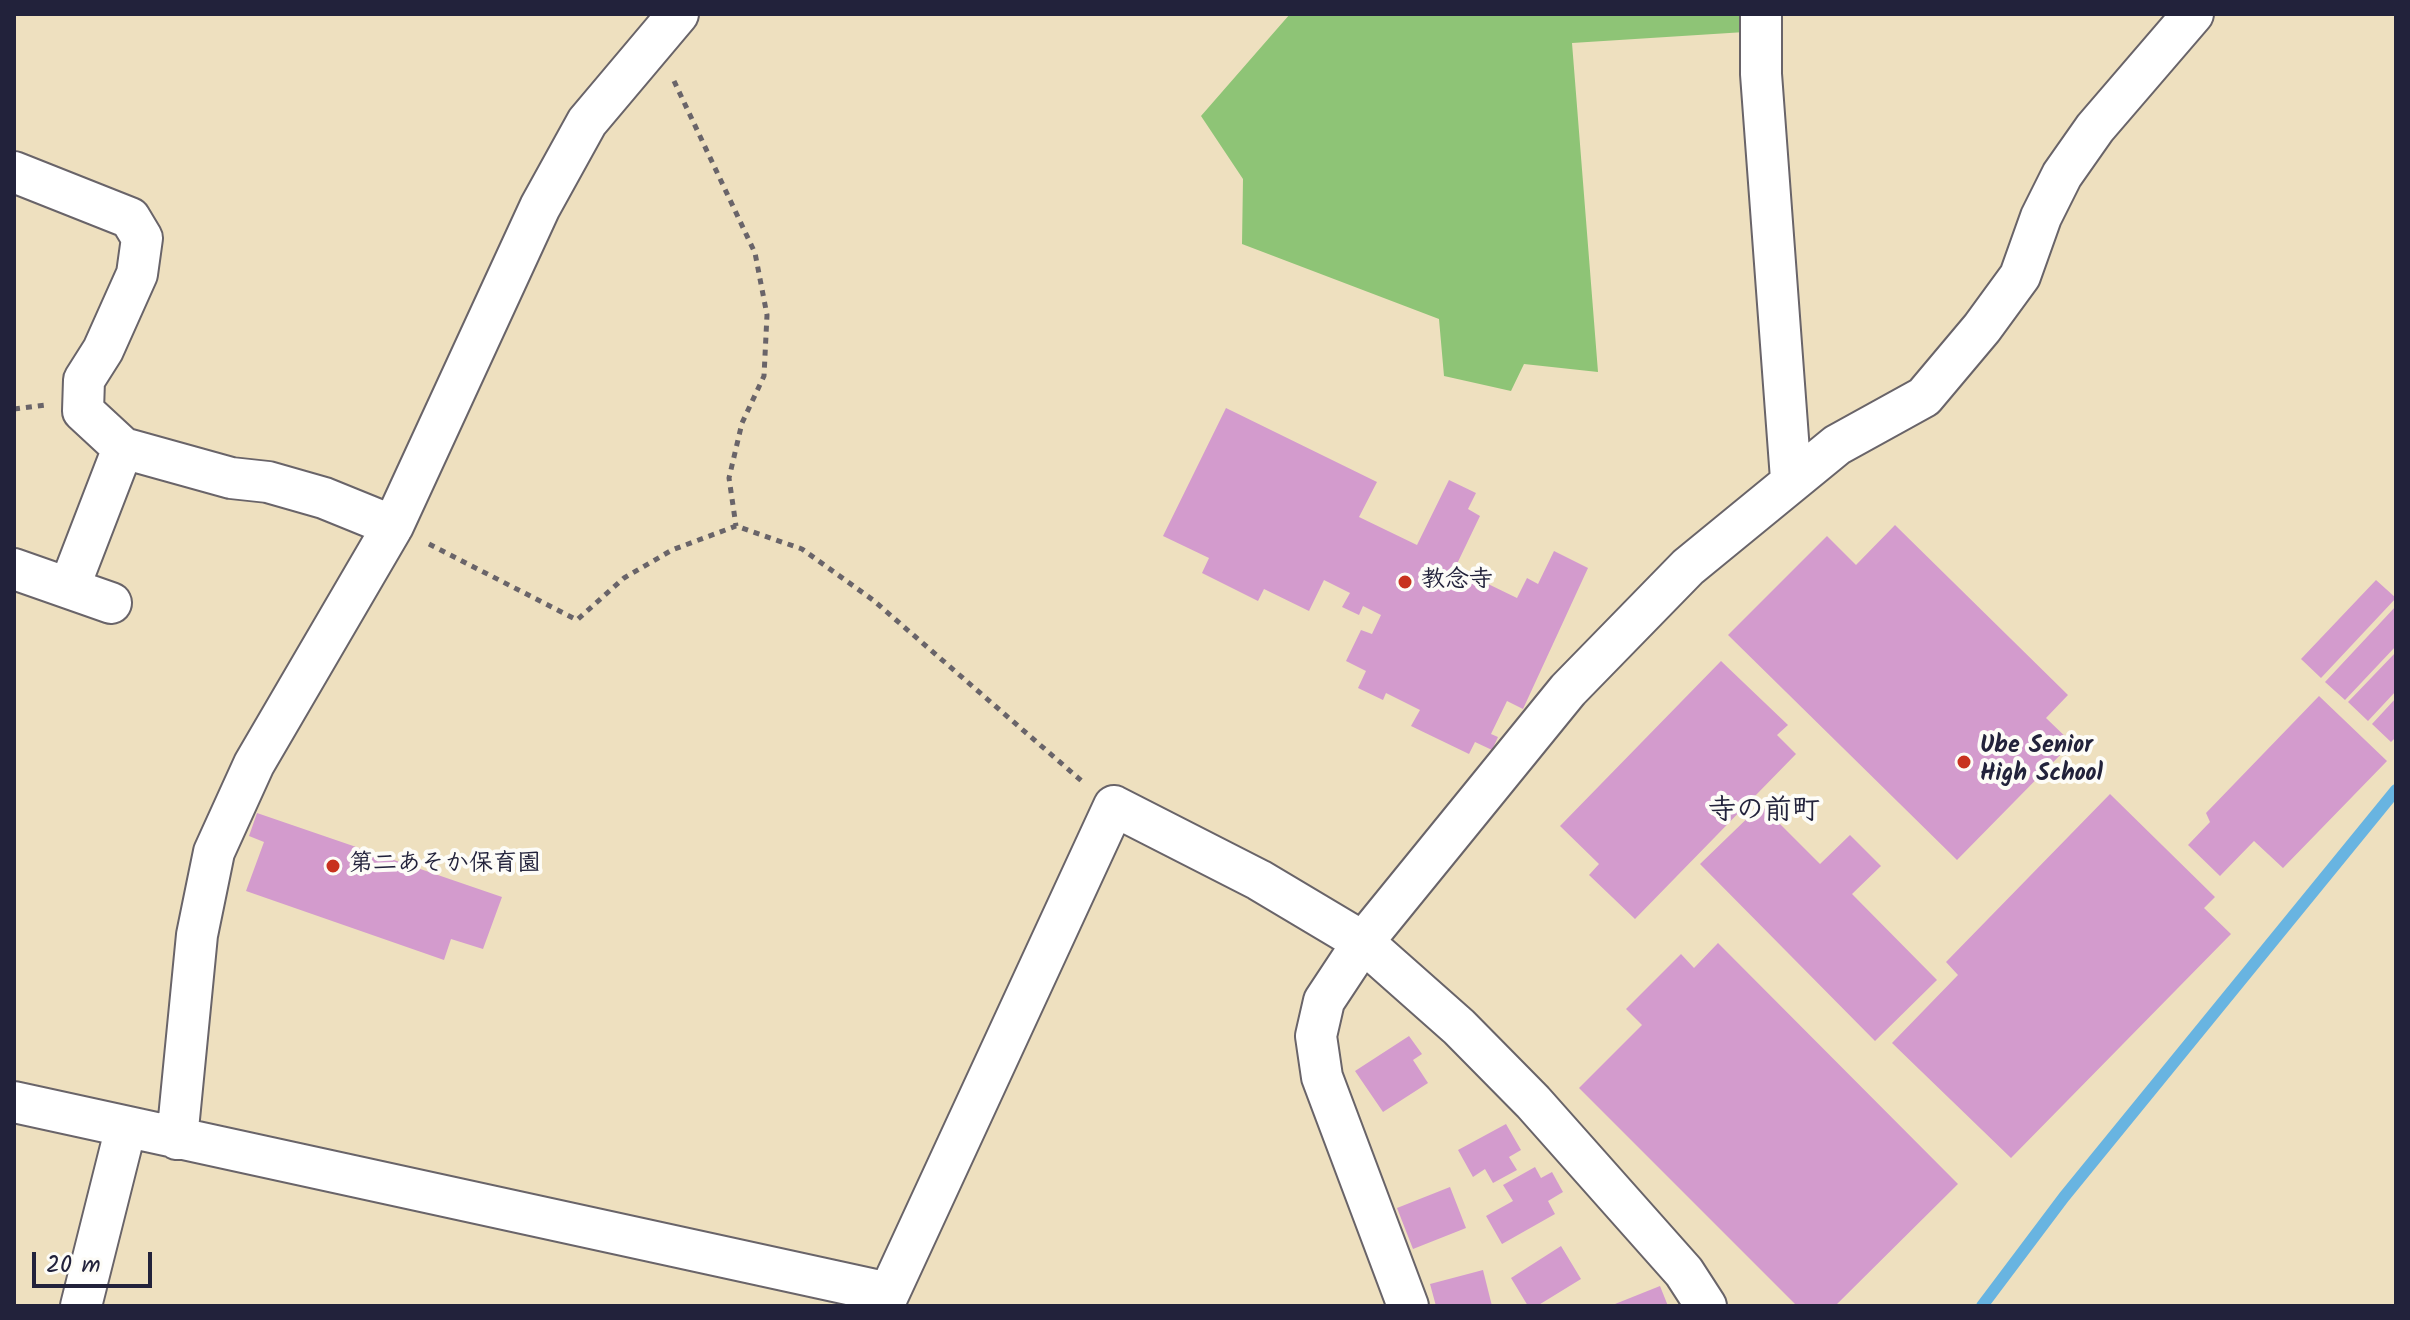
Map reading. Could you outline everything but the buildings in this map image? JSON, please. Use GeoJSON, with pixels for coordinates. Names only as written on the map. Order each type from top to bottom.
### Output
{"type":"FeatureCollection","features":[{"type":"Feature","properties":{"kind":"street"},"geometry":{"type":"LineString","coordinates":[[1761,14],[1761,74],[1791,479]]}},
{"type":"Feature","properties":{"kind":"street"},"geometry":{"type":"LineString","coordinates":[[1408,1306],[1322,1077],[1316,1036],[1324,1001],[1363,942],[1568,690],[1688,567],[1791,479],[1837,445],[1924,397],[1982,328],[2020,276],[2041,217],[2062,175],[2095,128],[2193,14]]}},
{"type":"Feature","properties":{"kind":"street"},"geometry":{"type":"LineString","coordinates":[[177,1139],[197,935],[214,852],[254,764],[393,526],[540,207],[587,122],[666,28]]}},
{"type":"Feature","properties":{"kind":"street"},"geometry":{"type":"LineString","coordinates":[[14,172],[130,218],[142,238],[137,274],[103,350],[84,380],[83,411],[123,448],[231,478],[268,482],[324,498],[393,526]]}},
{"type":"Feature","properties":{"kind":"street"},"geometry":{"type":"LineString","coordinates":[[69,588],[123,448]]}},
{"type":"Feature","properties":{"kind":"street"},"geometry":{"type":"LineString","coordinates":[[14,569],[111,603]]}},
{"type":"Feature","properties":{"kind":"street"},"geometry":{"type":"LineString","coordinates":[[14,1102],[886,1299],[1114,806],[1259,880],[1363,942],[1459,1027],[1533,1102],[1684,1272],[1706,1306]]}},
{"type":"Feature","properties":{"kind":"street"},"geometry":{"type":"LineString","coordinates":[[81,1306],[126,1127]]}},
{"type":"Feature","properties":{"kind":"path"},"geometry":{"type":"LineString","coordinates":[[666,28],[755,253],[767,315],[764,376],[742,423],[729,478],[736,526]]}},
{"type":"Feature","properties":{"kind":"path"},"geometry":{"type":"LineString","coordinates":[[393,526],[577,620],[624,578],[672,550],[736,526],[802,549],[873,600],[1065,769],[1114,806]]}},
{"type":"Feature","properties":{"kind":"green space"},"geometry":{"type":"Polygon","coordinates":[[[1290,14],[1744,14],[1745,32],[1572,43],[1598,372],[1524,364],[1511,391],[1444,376],[1439,319],[1242,244],[1243,179],[1201,116],[1290,14]]]}},
{"type":"Feature","properties":{"kind":"waterway"},"geometry":{"type":"LineString","coordinates":[[1982,1306],[2064,1197],[2396,790]]}},
{"type":"Feature","properties":{"kind":"place","name":"教念寺"},"geometry":{"type":"Point","coordinates":[1405,582]}},
{"type":"Feature","properties":{"kind":"place","name":"Ube Senior High School"},"geometry":{"type":"Point","coordinates":[1964,762]}},
{"type":"Feature","properties":{"kind":"place","name":"第二あそか保育園"},"geometry":{"type":"Point","coordinates":[333,866]}},
{"type":"Feature","properties":{"kind":"district","name":"寺の前町"},"geometry":{"type":"Point","coordinates":[1764,813]}}]}
